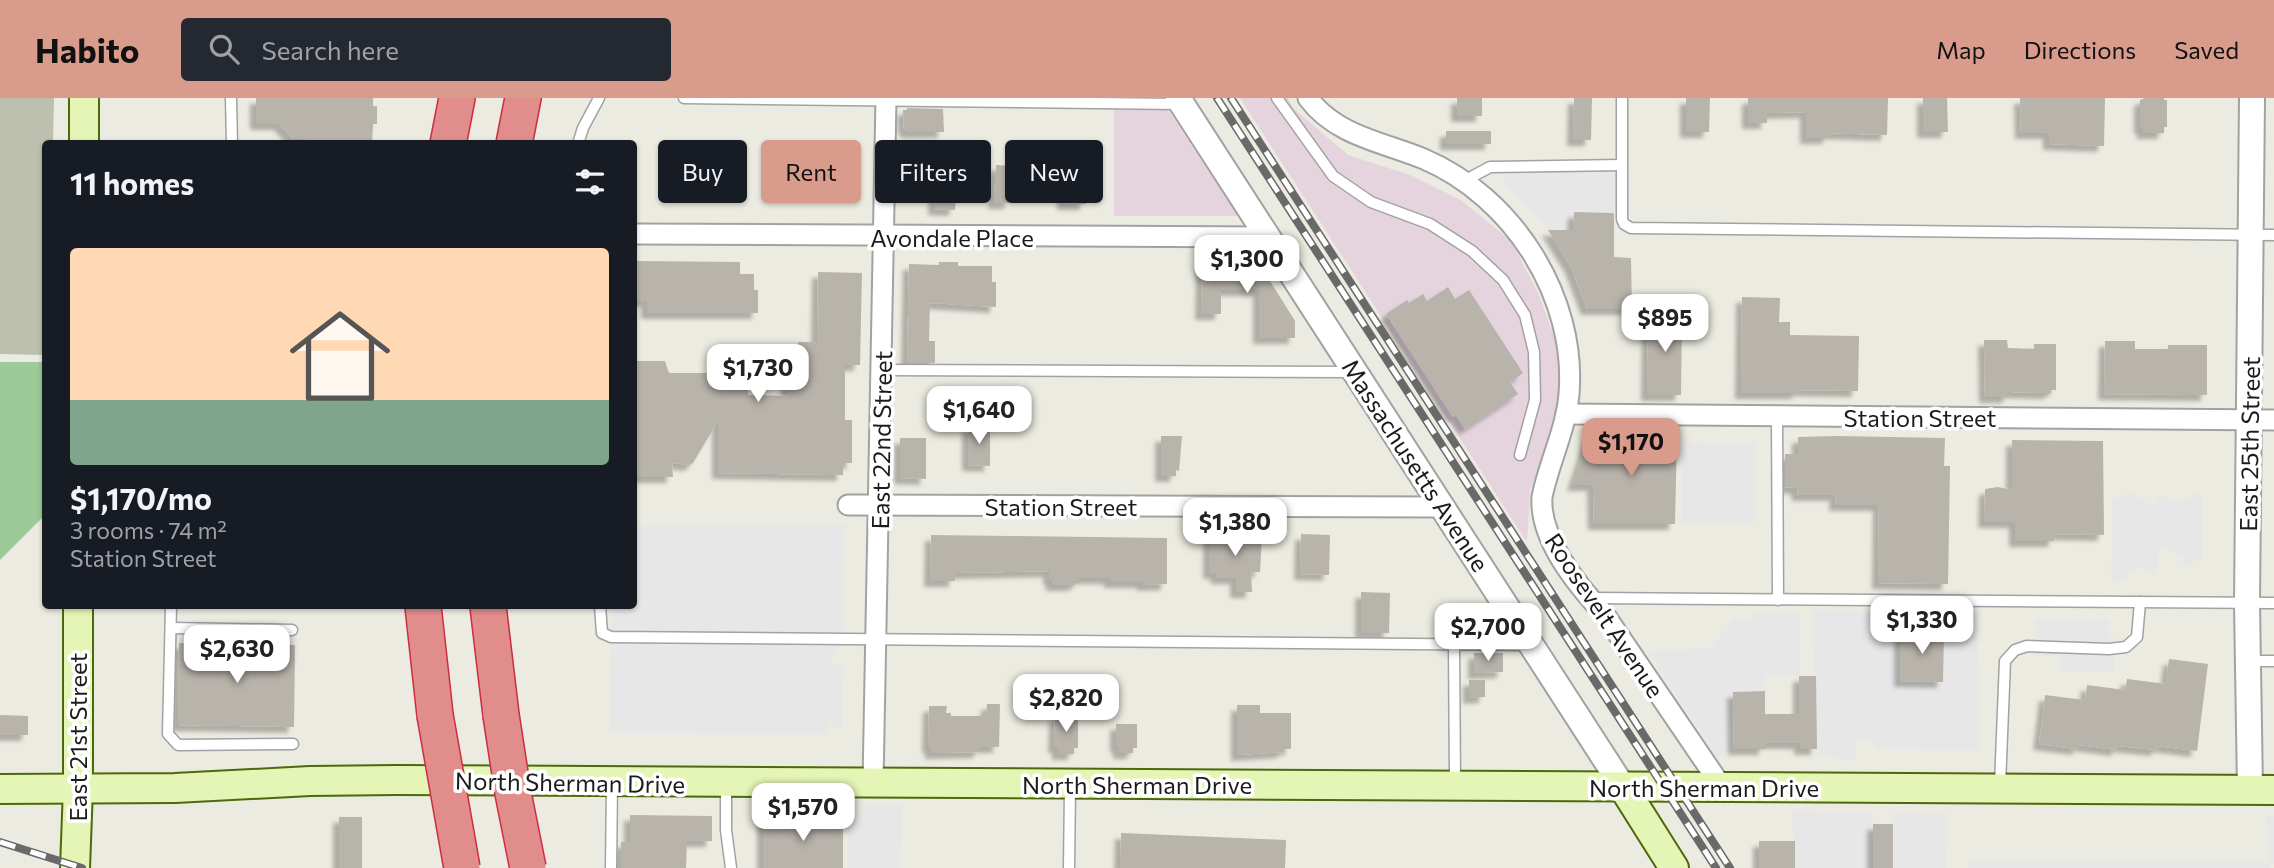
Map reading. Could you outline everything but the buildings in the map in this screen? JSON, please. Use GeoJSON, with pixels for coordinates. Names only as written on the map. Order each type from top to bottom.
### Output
{"type":"FeatureCollection","features":[{"type":"Feature","properties":{"kind":"highway"},"geometry":{"type":"LineString","coordinates":[[449,140],[457,98]]}},
{"type":"Feature","properties":{"kind":"highway"},"geometry":{"type":"LineString","coordinates":[[515,140],[523,98]]}},
{"type":"Feature","properties":{"kind":"highway"},"geometry":{"type":"LineString","coordinates":[[423,609],[435,715],[462,868]]}},
{"type":"Feature","properties":{"kind":"highway"},"geometry":{"type":"LineString","coordinates":[[488,609],[501,715],[528,868]]}},
{"type":"Feature","properties":{"kind":"main road"},"geometry":{"type":"LineString","coordinates":[[84,98],[84,140]]}},
{"type":"Feature","properties":{"kind":"main road","name":"East 21st Street"},"geometry":{"type":"LineString","coordinates":[[75,868],[78,609]]}},
{"type":"Feature","properties":{"kind":"main road","name":"North Sherman Drive"},"geometry":{"type":"LineString","coordinates":[[0,789],[175,788],[310,781],[396,780],[2262,790]]}},
{"type":"Feature","properties":{"kind":"main road","name":"Massachusetts Avenue"},"geometry":{"type":"LineString","coordinates":[[1623,787],[1674,868]]}},
{"type":"Feature","properties":{"kind":"street","name":"Roosevelt Avenue"},"geometry":{"type":"LineString","coordinates":[[1308,98],[1315,107],[1342,128],[1424,159],[1464,181],[1516,232],[1535,259],[1556,300],[1563,321],[1569,358],[1566,414],[1544,486],[1541,509],[1546,531],[1589,598],[1605,615],[1722,787]]}},
{"type":"Feature","properties":{"kind":"street","name":"East 25th Street"},"geometry":{"type":"LineString","coordinates":[[2252,98],[2263,235],[2262,420],[2247,603],[2248,661],[2262,790]]}},
{"type":"Feature","properties":{"kind":"street","name":"East 22nd Street"},"geometry":{"type":"LineString","coordinates":[[873,783],[886,99]]}},
{"type":"Feature","properties":{"kind":"street","name":"Massachusetts Avenue"},"geometry":{"type":"LineString","coordinates":[[1180,101],[1623,787]]}},
{"type":"Feature","properties":{"kind":"street","name":"Avondale Place"},"geometry":{"type":"LineString","coordinates":[[637,234],[1270,237]]}},
{"type":"Feature","properties":{"kind":"street","name":"Station Street"},"geometry":{"type":"LineString","coordinates":[[1566,414],[2262,420]]}},
{"type":"Feature","properties":{"kind":"street","name":"Station Street"},"geometry":{"type":"LineString","coordinates":[[848,505],[1443,507]]}},
{"type":"Feature","properties":{"kind":"lane"},"geometry":{"type":"LineString","coordinates":[[232,98],[232,140]]}},
{"type":"Feature","properties":{"kind":"lane"},"geometry":{"type":"LineString","coordinates":[[579,140],[599,98]]}},
{"type":"Feature","properties":{"kind":"lane"},"geometry":{"type":"LineString","coordinates":[[684,98],[1180,101]]}},
{"type":"Feature","properties":{"kind":"lane"},"geometry":{"type":"LineString","coordinates":[[1277,98],[1333,176],[1371,202],[1430,224],[1472,251],[1503,280],[1525,315],[1534,352],[1535,400],[1520,455]]}},
{"type":"Feature","properties":{"kind":"lane"},"geometry":{"type":"LineString","coordinates":[[1622,98],[1622,219],[1624,225],[1631,228],[2263,235]]}},
{"type":"Feature","properties":{"kind":"lane"},"geometry":{"type":"LineString","coordinates":[[1464,181],[1490,167],[1622,165]]}},
{"type":"Feature","properties":{"kind":"lane"},"geometry":{"type":"LineString","coordinates":[[882,370],[1357,372]]}},
{"type":"Feature","properties":{"kind":"lane"},"geometry":{"type":"LineString","coordinates":[[1777,416],[1778,600]]}},
{"type":"Feature","properties":{"kind":"lane"},"geometry":{"type":"LineString","coordinates":[[1589,598],[2274,603]]}},
{"type":"Feature","properties":{"kind":"lane"},"geometry":{"type":"LineString","coordinates":[[2000,789],[2005,661],[2015,650],[2027,646],[2109,649],[2126,647],[2137,637],[2140,602]]}},
{"type":"Feature","properties":{"kind":"lane"},"geometry":{"type":"LineString","coordinates":[[171,609],[168,734],[178,745],[293,744]]}},
{"type":"Feature","properties":{"kind":"lane"},"geometry":{"type":"LineString","coordinates":[[600,609],[602,632],[611,637],[1531,645]]}},
{"type":"Feature","properties":{"kind":"lane"},"geometry":{"type":"LineString","coordinates":[[171,628],[292,630]]}},
{"type":"Feature","properties":{"kind":"lane"},"geometry":{"type":"LineString","coordinates":[[1454,645],[1455,786]]}},
{"type":"Feature","properties":{"kind":"lane"},"geometry":{"type":"LineString","coordinates":[[2248,661],[2274,661]]}},
{"type":"Feature","properties":{"kind":"lane"},"geometry":{"type":"LineString","coordinates":[[611,868],[612,783]]}},
{"type":"Feature","properties":{"kind":"lane"},"geometry":{"type":"LineString","coordinates":[[726,783],[726,830],[731,868]]}},
{"type":"Feature","properties":{"kind":"lane"},"geometry":{"type":"LineString","coordinates":[[1069,868],[1070,783]]}},
{"type":"Feature","properties":{"kind":"shaded area"},"geometry":{"type":"Polygon","coordinates":[[[0,98],[54,98],[53,140],[42,140],[42,355],[0,354],[0,98]]]}},
{"type":"Feature","properties":{"kind":"shaded area"},"geometry":{"type":"Polygon","coordinates":[[[1240,98],[1288,98],[1293,108],[1348,155],[1410,175],[1461,200],[1511,241],[1539,295],[1558,348],[1559,394],[1550,447],[1530,490],[1527,542],[1240,98]]]}},
{"type":"Feature","properties":{"kind":"shaded area"},"geometry":{"type":"Polygon","coordinates":[[[1114,107],[1166,107],[1238,216],[1114,216],[1114,107]]]}},
{"type":"Feature","properties":{"kind":"shaded area"},"geometry":{"type":"Polygon","coordinates":[[[1630,170],[1629,212],[1574,212],[1573,230],[1548,230],[1504,182],[1501,172],[1630,170]]]}},
{"type":"Feature","properties":{"kind":"shaded area"},"geometry":{"type":"Polygon","coordinates":[[[1682,442],[1755,444],[1755,523],[1682,523],[1682,442]]]}},
{"type":"Feature","properties":{"kind":"shaded area"},"geometry":{"type":"Polygon","coordinates":[[[2129,492],[2155,507],[2159,493],[2172,501],[2182,501],[2199,492],[2202,498],[2202,558],[2183,568],[2183,559],[2159,544],[2158,569],[2154,576],[2141,567],[2115,584],[2111,577],[2112,500],[2129,492]]]}},
{"type":"Feature","properties":{"kind":"shaded area"},"geometry":{"type":"Polygon","coordinates":[[[845,525],[843,640],[829,664],[843,665],[842,730],[828,722],[828,734],[610,733],[611,609],[637,609],[637,526],[845,525]]]}},
{"type":"Feature","properties":{"kind":"shaded area"},"geometry":{"type":"Polygon","coordinates":[[[1812,610],[1899,611],[1900,681],[1943,682],[1945,614],[1978,615],[1980,750],[1875,749],[1874,740],[1856,741],[1856,760],[1817,756],[1812,610]]]}},
{"type":"Feature","properties":{"kind":"shaded area"},"geometry":{"type":"Polygon","coordinates":[[[1757,612],[1799,613],[1799,676],[1764,675],[1765,691],[1734,692],[1734,749],[1717,758],[1648,651],[1710,648],[1735,619],[1750,620],[1757,612]]]}},
{"type":"Feature","properties":{"kind":"shaded area"},"geometry":{"type":"Polygon","coordinates":[[[2035,619],[2109,620],[2109,636],[2114,636],[2114,672],[2060,671],[2060,656],[2034,656],[2035,619]]]}},
{"type":"Feature","properties":{"kind":"shaded area"},"geometry":{"type":"Polygon","coordinates":[[[902,803],[901,868],[847,868],[848,818],[859,818],[860,807],[902,803]]]}},
{"type":"Feature","properties":{"kind":"shaded area"},"geometry":{"type":"Polygon","coordinates":[[[1792,810],[1873,812],[1873,868],[1795,868],[1792,810]]]}},
{"type":"Feature","properties":{"kind":"shaded area"},"geometry":{"type":"Polygon","coordinates":[[[1893,812],[1948,814],[1946,868],[1893,868],[1893,812]]]}},
{"type":"Feature","properties":{"kind":"shaded area"},"geometry":{"type":"Polygon","coordinates":[[[2266,816],[2274,816],[2274,864],[2271,863],[2270,868],[1969,868],[1969,861],[2270,862],[2266,816]]]}},
{"type":"Feature","properties":{"kind":"green space"},"geometry":{"type":"Polygon","coordinates":[[[0,362],[42,362],[42,518],[0,560],[0,362]]]}},
{"type":"Feature","properties":{"kind":"railway"},"geometry":{"type":"LineString","coordinates":[[1217,98],[1716,868]]}},
{"type":"Feature","properties":{"kind":"railway"},"geometry":{"type":"LineString","coordinates":[[1231,98],[1730,868]]}},
{"type":"Feature","properties":{"kind":"railway"},"geometry":{"type":"LineString","coordinates":[[0,842],[82,868]]}}]}
